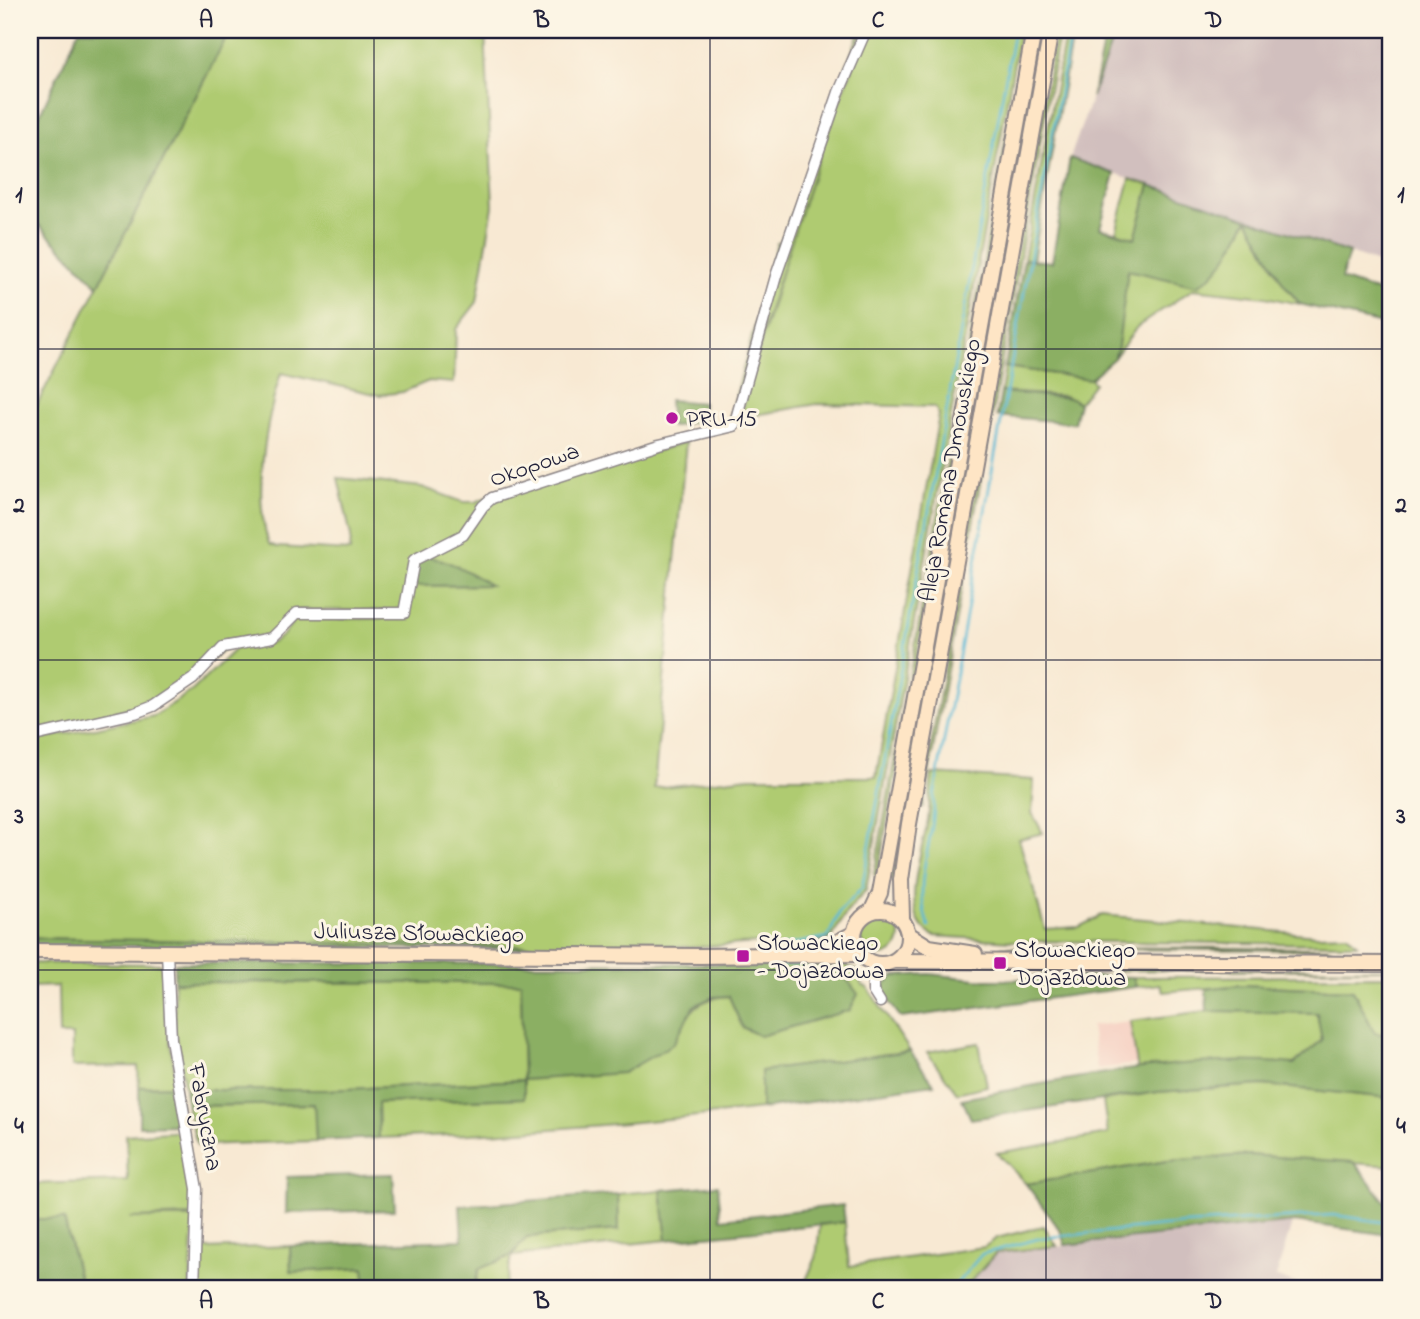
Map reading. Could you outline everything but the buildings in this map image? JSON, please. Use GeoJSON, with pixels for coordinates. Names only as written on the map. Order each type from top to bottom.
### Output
{"type":"FeatureCollection","features":[{"type":"Feature","properties":{"kind":"main road","name":"Aleja Romana Dmowskiego"},"geometry":{"type":"LineString","coordinates":[[872,911],[880,892],[1034,30]]}},
{"type":"Feature","properties":{"kind":"main road","name":"Aleja Romana Dmowskiego"},"geometry":{"type":"LineString","coordinates":[[902,918],[901,880],[909,824],[1051,30]]}},
{"type":"Feature","properties":{"kind":"main road"},"geometry":{"type":"LineString","coordinates":[[1390,955],[966,954],[922,945],[908,934],[902,918],[888,910],[872,911],[859,919],[853,934],[859,954],[873,963],[1390,964]]}},
{"type":"Feature","properties":{"kind":"main road","name":"Juliusza Słowackiego"},"geometry":{"type":"LineString","coordinates":[[808,955],[838,944],[853,934]]}},
{"type":"Feature","properties":{"kind":"main road"},"geometry":{"type":"LineString","coordinates":[[895,961],[905,949],[908,934]]}},
{"type":"Feature","properties":{"kind":"main road","name":"Juliusza Słowackiego"},"geometry":{"type":"LineString","coordinates":[[30,951],[859,954]]}},
{"type":"Feature","properties":{"kind":"street","name":"Okopowa"},"geometry":{"type":"LineString","coordinates":[[30,737],[135,713],[153,706],[193,679],[223,646],[272,638],[297,613],[404,613],[415,561],[463,535],[483,506],[492,498],[659,444],[734,426],[776,276],[839,92],[866,30]]}},
{"type":"Feature","properties":{"kind":"street","name":"Fabryczna"},"geometry":{"type":"LineString","coordinates":[[167,952],[171,1038],[197,1188],[194,1289]]}},
{"type":"Feature","properties":{"kind":"street"},"geometry":{"type":"LineString","coordinates":[[873,963],[873,991],[880,1002]]}},
{"type":"Feature","properties":{"kind":"shaded area"},"geometry":{"type":"Polygon","coordinates":[[[1116,30],[1390,30],[1390,267],[1070,158],[1116,30]]]}},
{"type":"Feature","properties":{"kind":"shaded area"},"geometry":{"type":"Polygon","coordinates":[[[1130,1021],[1136,1064],[1097,1069],[1091,1026],[1130,1021]]]}},
{"type":"Feature","properties":{"kind":"shaded area"},"geometry":{"type":"Polygon","coordinates":[[[1292,1223],[1276,1277],[1313,1289],[964,1289],[996,1253],[1292,1223]]]}},
{"type":"Feature","properties":{"kind":"green space"},"geometry":{"type":"Polygon","coordinates":[[[79,30],[229,32],[98,286],[30,216],[30,135],[79,30]]]}},
{"type":"Feature","properties":{"kind":"green space"},"geometry":{"type":"Polygon","coordinates":[[[230,30],[485,30],[493,206],[477,302],[456,329],[454,383],[429,381],[403,392],[379,395],[281,373],[270,413],[263,458],[261,481],[264,525],[269,544],[277,547],[350,551],[351,536],[338,478],[422,487],[463,502],[476,502],[491,495],[523,491],[686,442],[654,788],[749,777],[876,777],[939,415],[935,407],[817,404],[744,417],[742,410],[799,218],[831,123],[868,30],[1020,30],[866,890],[847,912],[831,939],[790,948],[757,943],[697,947],[391,945],[30,938],[30,741],[154,716],[193,690],[237,647],[272,643],[283,635],[295,619],[401,618],[406,616],[411,586],[489,585],[417,555],[401,611],[298,610],[271,635],[236,640],[194,674],[150,703],[30,733],[30,418],[230,30]]]}},
{"type":"Feature","properties":{"kind":"green space"},"geometry":{"type":"Polygon","coordinates":[[[860,30],[864,30],[848,65],[733,422],[686,433],[729,421],[777,243],[781,242],[860,30]]]}},
{"type":"Feature","properties":{"kind":"green space"},"geometry":{"type":"Polygon","coordinates":[[[1025,30],[1029,30],[877,878],[874,874],[1025,30]]]}},
{"type":"Feature","properties":{"kind":"green space"},"geometry":{"type":"Polygon","coordinates":[[[1039,30],[1046,30],[895,880],[888,879],[1039,30]]]}},
{"type":"Feature","properties":{"kind":"green space"},"geometry":{"type":"Polygon","coordinates":[[[1056,30],[1060,30],[923,807],[920,808],[1056,30]]]}},
{"type":"Feature","properties":{"kind":"green space"},"geometry":{"type":"Polygon","coordinates":[[[1066,30],[1073,30],[1033,260],[1024,259],[1066,30]]]}},
{"type":"Feature","properties":{"kind":"green space"},"geometry":{"type":"Polygon","coordinates":[[[1106,30],[1116,30],[1092,97],[1106,30]]]}},
{"type":"Feature","properties":{"kind":"green space"},"geometry":{"type":"Polygon","coordinates":[[[1070,158],[1115,174],[1100,228],[1135,238],[1150,185],[1349,253],[1341,279],[1390,296],[1390,326],[1300,304],[1283,283],[1248,219],[1221,265],[1197,286],[1128,270],[1114,358],[1090,379],[1005,367],[1024,259],[1052,262],[1070,158]]]}},
{"type":"Feature","properties":{"kind":"green space"},"geometry":{"type":"Polygon","coordinates":[[[1130,179],[1150,185],[1135,238],[1116,232],[1130,179]]]}},
{"type":"Feature","properties":{"kind":"green space"},"geometry":{"type":"Polygon","coordinates":[[[1248,219],[1283,283],[1300,304],[1193,289],[1137,327],[1114,358],[1128,270],[1198,285],[1238,237],[1248,219]]]}},
{"type":"Feature","properties":{"kind":"green space"},"geometry":{"type":"Polygon","coordinates":[[[1005,367],[1090,379],[1094,383],[1079,403],[1065,396],[1001,392],[1005,367]]]}},
{"type":"Feature","properties":{"kind":"green space"},"geometry":{"type":"Polygon","coordinates":[[[1001,392],[1072,398],[1079,403],[1074,423],[997,416],[1001,392]]]}},
{"type":"Feature","properties":{"kind":"green space"},"geometry":{"type":"Polygon","coordinates":[[[669,400],[703,403],[701,420],[671,427],[669,400]]]}},
{"type":"Feature","properties":{"kind":"green space"},"geometry":{"type":"Polygon","coordinates":[[[416,555],[445,561],[490,585],[411,586],[416,555]]]}},
{"type":"Feature","properties":{"kind":"green space"},"geometry":{"type":"Polygon","coordinates":[[[932,774],[1034,780],[1032,813],[1043,833],[1019,839],[1045,929],[1079,927],[1102,915],[1316,935],[1347,934],[1357,944],[1012,941],[934,936],[922,927],[916,913],[914,897],[915,879],[929,813],[932,774]]]}},
{"type":"Feature","properties":{"kind":"green space"},"geometry":{"type":"Polygon","coordinates":[[[880,916],[888,917],[894,922],[899,928],[899,944],[894,950],[888,955],[880,956],[872,955],[866,950],[861,944],[860,936],[861,928],[866,922],[872,917],[880,916]]]}},
{"type":"Feature","properties":{"kind":"green space"},"geometry":{"type":"Polygon","coordinates":[[[30,938],[530,946],[530,949],[30,945],[30,938]]]}},
{"type":"Feature","properties":{"kind":"green space"},"geometry":{"type":"Polygon","coordinates":[[[1002,947],[1328,948],[1332,950],[1003,949],[1002,947]]]}},
{"type":"Feature","properties":{"kind":"green space"},"geometry":{"type":"Polygon","coordinates":[[[837,962],[858,971],[861,984],[868,988],[910,1051],[761,1071],[761,1109],[618,1124],[379,1138],[378,1103],[523,1098],[523,1080],[327,1090],[185,1090],[175,1033],[174,982],[521,983],[523,1079],[673,1044],[693,1010],[717,998],[729,996],[742,1027],[760,1036],[850,1010],[814,968],[816,964],[837,962]]]}},
{"type":"Feature","properties":{"kind":"green space"},"geometry":{"type":"Polygon","coordinates":[[[30,963],[163,964],[164,1006],[183,1121],[180,1125],[171,1086],[139,1087],[138,1066],[72,1067],[72,1035],[59,1035],[58,986],[30,987],[30,963]]]}},
{"type":"Feature","properties":{"kind":"green space"},"geometry":{"type":"Polygon","coordinates":[[[175,963],[816,964],[815,968],[843,974],[858,994],[850,1010],[760,1036],[742,1027],[729,996],[713,997],[694,1006],[673,1044],[623,1073],[524,1080],[524,1098],[378,1103],[379,1138],[316,1141],[314,1104],[187,1106],[185,1090],[327,1090],[523,1080],[521,983],[174,982],[175,963]]]}},
{"type":"Feature","properties":{"kind":"green space"},"geometry":{"type":"Polygon","coordinates":[[[1043,968],[1390,969],[1041,971],[1043,968]]]}},
{"type":"Feature","properties":{"kind":"green space"},"geometry":{"type":"Polygon","coordinates":[[[929,974],[985,980],[1014,980],[1043,975],[1133,977],[1136,987],[901,1018],[879,988],[895,976],[929,974]]]}},
{"type":"Feature","properties":{"kind":"green space"},"geometry":{"type":"Polygon","coordinates":[[[1390,976],[1390,1035],[1375,1034],[1353,990],[1243,985],[1163,992],[1160,984],[1136,987],[1133,977],[1390,976]]]}},
{"type":"Feature","properties":{"kind":"green space"},"geometry":{"type":"Polygon","coordinates":[[[1243,985],[1353,990],[1375,1033],[1390,1035],[1390,1098],[1262,1085],[1158,1092],[971,1119],[962,1099],[1085,1076],[1169,1065],[1211,1062],[1294,1064],[1322,1040],[1317,1013],[1207,1011],[1206,989],[1243,985]]]}},
{"type":"Feature","properties":{"kind":"green space"},"geometry":{"type":"Polygon","coordinates":[[[1214,1010],[1317,1013],[1322,1040],[1294,1064],[1217,1063],[1138,1071],[1130,1021],[1214,1010]]]}},
{"type":"Feature","properties":{"kind":"green space"},"geometry":{"type":"Polygon","coordinates":[[[979,1043],[987,1086],[957,1093],[927,1052],[979,1043]]]}},
{"type":"Feature","properties":{"kind":"green space"},"geometry":{"type":"Polygon","coordinates":[[[910,1051],[934,1084],[761,1109],[761,1071],[910,1051]]]}},
{"type":"Feature","properties":{"kind":"green space"},"geometry":{"type":"Polygon","coordinates":[[[1262,1085],[1390,1098],[1390,1166],[1249,1155],[1167,1161],[1026,1184],[997,1153],[1108,1134],[1103,1101],[1158,1092],[1262,1085]]]}},
{"type":"Feature","properties":{"kind":"green space"},"geometry":{"type":"Polygon","coordinates":[[[171,1086],[180,1125],[139,1126],[139,1087],[171,1086]]]}},
{"type":"Feature","properties":{"kind":"green space"},"geometry":{"type":"Polygon","coordinates":[[[315,1104],[316,1141],[197,1145],[187,1106],[315,1104]]]}},
{"type":"Feature","properties":{"kind":"green space"},"geometry":{"type":"Polygon","coordinates":[[[183,1131],[193,1181],[194,1216],[130,1218],[194,1218],[190,1289],[66,1289],[81,1288],[64,1219],[30,1219],[30,1184],[128,1181],[126,1135],[183,1131]]]}},
{"type":"Feature","properties":{"kind":"green space"},"geometry":{"type":"Polygon","coordinates":[[[1249,1155],[1354,1162],[1390,1208],[1390,1235],[1295,1222],[1065,1245],[1060,1230],[1026,1184],[1167,1161],[1249,1155]]]}},
{"type":"Feature","properties":{"kind":"green space"},"geometry":{"type":"Polygon","coordinates":[[[393,1174],[395,1210],[286,1213],[287,1177],[393,1174]]]}},
{"type":"Feature","properties":{"kind":"green space"},"geometry":{"type":"Polygon","coordinates":[[[718,1185],[721,1219],[843,1205],[845,1222],[667,1240],[661,1190],[718,1185]]]}},
{"type":"Feature","properties":{"kind":"green space"},"geometry":{"type":"Polygon","coordinates":[[[661,1190],[667,1240],[512,1256],[505,1289],[474,1289],[479,1269],[511,1256],[527,1237],[619,1230],[618,1194],[661,1190]]]}},
{"type":"Feature","properties":{"kind":"green space"},"geometry":{"type":"Polygon","coordinates":[[[618,1194],[619,1230],[527,1237],[511,1256],[479,1269],[474,1289],[366,1289],[364,1268],[291,1272],[290,1246],[462,1240],[460,1206],[618,1194]]]}},
{"type":"Feature","properties":{"kind":"green space"},"geometry":{"type":"Polygon","coordinates":[[[30,1219],[64,1219],[81,1288],[30,1289],[30,1219]]]}},
{"type":"Feature","properties":{"kind":"green space"},"geometry":{"type":"Polygon","coordinates":[[[845,1222],[849,1266],[984,1247],[997,1238],[1044,1226],[1057,1246],[996,1253],[964,1289],[802,1289],[816,1258],[820,1225],[845,1222]]]}},
{"type":"Feature","properties":{"kind":"green space"},"geometry":{"type":"Polygon","coordinates":[[[290,1246],[291,1272],[365,1268],[366,1289],[198,1289],[205,1249],[290,1246]]]}},
{"type":"Feature","properties":{"kind":"waterway"},"geometry":{"type":"LineString","coordinates":[[783,946],[828,937],[840,911],[862,888],[1014,30]]}},
{"type":"Feature","properties":{"kind":"waterway"},"geometry":{"type":"LineString","coordinates":[[929,927],[922,893],[934,796],[1071,30]]}},
{"type":"Feature","properties":{"kind":"waterway"},"geometry":{"type":"LineString","coordinates":[[781,965],[813,963]]}},
{"type":"Feature","properties":{"kind":"waterway"},"geometry":{"type":"LineString","coordinates":[[952,1289],[982,1254],[1041,1238],[1184,1224],[1333,1215],[1390,1223]]}},
{"type":"Feature","properties":{"kind":"place","name":"PRU-15"},"geometry":{"type":"Point","coordinates":[672,418]}},
{"type":"Feature","properties":{"kind":"place","name":"Słowackiego - Dojazdowa"},"geometry":{"type":"Point","coordinates":[743,956]}},
{"type":"Feature","properties":{"kind":"place","name":"Słowackiego Dojazdowa"},"geometry":{"type":"Point","coordinates":[1000,963]}}]}
